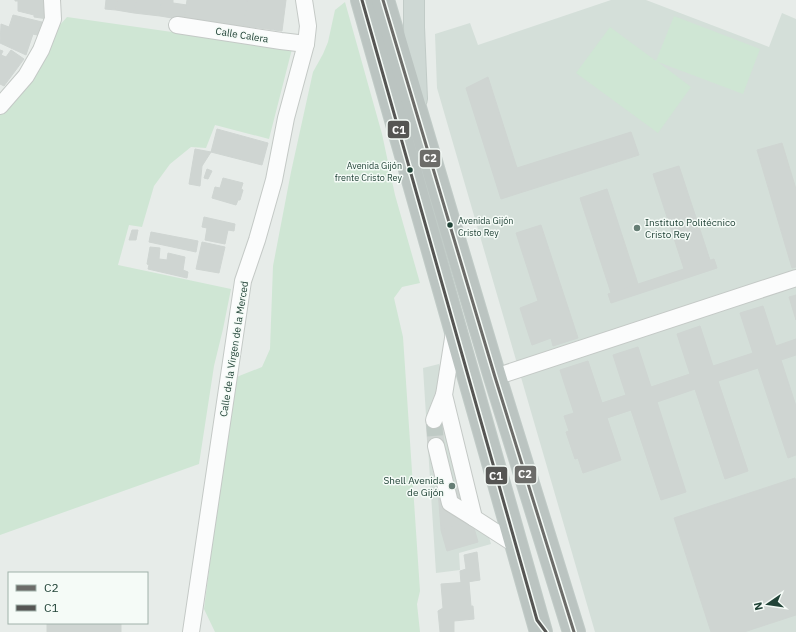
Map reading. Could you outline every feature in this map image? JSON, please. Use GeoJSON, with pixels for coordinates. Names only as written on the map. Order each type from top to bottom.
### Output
{"type":"FeatureCollection","features":[{"type":"Feature","properties":{"kind":"highway"},"geometry":{"type":"LineString","coordinates":[[362,0],[516,545],[541,628]]}},
{"type":"Feature","properties":{"kind":"highway"},"geometry":{"type":"LineString","coordinates":[[383,0],[574,632]]}},
{"type":"Feature","properties":{"kind":"main road"},"geometry":{"type":"LineString","coordinates":[[414,0],[418,117]]}},
{"type":"Feature","properties":{"kind":"street","name":"Calle de la Virgen de la Merced"},"geometry":{"type":"LineString","coordinates":[[191,632],[243,282],[274,180],[286,118],[306,44],[308,26],[304,0]]}},
{"type":"Feature","properties":{"kind":"street"},"geometry":{"type":"LineString","coordinates":[[0,106],[26,76],[41,50],[53,19],[52,1]]}},
{"type":"Feature","properties":{"kind":"street","name":"Calle Calera"},"geometry":{"type":"LineString","coordinates":[[177,26],[306,44]]}},
{"type":"Feature","properties":{"kind":"street"},"geometry":{"type":"LineString","coordinates":[[496,377],[796,278]]}},
{"type":"Feature","properties":{"kind":"street"},"geometry":{"type":"LineString","coordinates":[[434,420],[444,395],[455,326]]}},
{"type":"Feature","properties":{"kind":"street"},"geometry":{"type":"LineString","coordinates":[[444,395],[474,518]]}},
{"type":"Feature","properties":{"kind":"street"},"geometry":{"type":"LineString","coordinates":[[436,446],[450,503],[516,545]]}},
{"type":"Feature","properties":{"kind":"shaded area","name":"Instituto Politécnico Cristo Rey"},"geometry":{"type":"Polygon","coordinates":[[[611,0],[646,0],[769,47],[782,13],[796,19],[796,632],[595,632],[437,88],[435,34],[470,23],[478,45],[611,0]]]}},
{"type":"Feature","properties":{"kind":"shaded area","name":"Shell Avenida de Gijón"},"geometry":{"type":"Polygon","coordinates":[[[439,364],[491,544],[459,553],[460,570],[436,573],[423,368],[439,364]]]}},
{"type":"Feature","properties":{"kind":"green space"},"geometry":{"type":"Polygon","coordinates":[[[345,2],[382,134],[395,195],[420,283],[402,287],[394,298],[403,337],[420,591],[417,604],[420,632],[215,632],[204,609],[234,378],[262,367],[270,349],[273,266],[291,172],[313,72],[328,42],[335,10],[345,2]]]}},
{"type":"Feature","properties":{"kind":"green space"},"geometry":{"type":"Polygon","coordinates":[[[674,16],[760,49],[743,94],[658,62],[691,87],[658,133],[576,73],[610,27],[656,61],[674,16]]]}},
{"type":"Feature","properties":{"kind":"green space"},"geometry":{"type":"Polygon","coordinates":[[[67,17],[292,49],[269,139],[215,125],[206,148],[191,147],[170,164],[154,186],[142,227],[129,225],[118,265],[231,289],[214,366],[199,464],[0,535],[0,114],[6,110],[51,35],[67,17]]]}},
{"type":"Feature","properties":{"kind":"building"},"geometry":{"type":"Polygon","coordinates":[[[15,0],[48,0],[48,19],[34,17],[34,15],[18,11],[18,1],[15,0]]]}},
{"type":"Feature","properties":{"kind":"building"},"geometry":{"type":"Polygon","coordinates":[[[106,0],[117,0],[116,10],[105,9],[106,0]]]}},
{"type":"Feature","properties":{"kind":"building"},"geometry":{"type":"Polygon","coordinates":[[[117,0],[136,0],[134,13],[116,10],[117,0]]]}},
{"type":"Feature","properties":{"kind":"building"},"geometry":{"type":"Polygon","coordinates":[[[136,0],[162,0],[160,16],[134,13],[136,0]]]}},
{"type":"Feature","properties":{"kind":"building"},"geometry":{"type":"Polygon","coordinates":[[[162,0],[173,0],[173,3],[187,5],[184,20],[160,16],[162,0]]]}},
{"type":"Feature","properties":{"kind":"building"},"geometry":{"type":"Polygon","coordinates":[[[187,0],[247,0],[244,26],[184,20],[187,0]]]}},
{"type":"Feature","properties":{"kind":"building"},"geometry":{"type":"Polygon","coordinates":[[[247,0],[286,0],[282,31],[244,26],[247,0]]]}},
{"type":"Feature","properties":{"kind":"building"},"geometry":{"type":"Polygon","coordinates":[[[13,15],[42,22],[37,35],[33,34],[26,55],[0,43],[1,24],[9,27],[13,15]]]}},
{"type":"Feature","properties":{"kind":"building"},"geometry":{"type":"Polygon","coordinates":[[[0,50],[3,51],[1,55],[6,57],[11,50],[24,59],[4,86],[0,84],[0,50]]]}},
{"type":"Feature","properties":{"kind":"building"},"geometry":{"type":"Polygon","coordinates":[[[488,77],[517,168],[631,132],[639,155],[501,199],[466,88],[488,77]]]}},
{"type":"Feature","properties":{"kind":"building"},"geometry":{"type":"Polygon","coordinates":[[[217,129],[268,143],[262,165],[211,152],[217,129]]]}},
{"type":"Feature","properties":{"kind":"building"},"geometry":{"type":"Polygon","coordinates":[[[782,143],[796,189],[796,267],[792,268],[757,150],[782,143]]]}},
{"type":"Feature","properties":{"kind":"building"},"geometry":{"type":"Polygon","coordinates":[[[195,149],[211,152],[202,166],[200,186],[189,184],[195,149]]]}},
{"type":"Feature","properties":{"kind":"building"},"geometry":{"type":"Polygon","coordinates":[[[679,166],[710,260],[684,269],[653,174],[679,166]]]}},
{"type":"Feature","properties":{"kind":"building"},"geometry":{"type":"Polygon","coordinates":[[[207,169],[212,171],[208,179],[204,178],[207,169]]]}},
{"type":"Feature","properties":{"kind":"building"},"geometry":{"type":"Polygon","coordinates":[[[223,178],[243,183],[241,189],[243,190],[240,200],[238,200],[236,205],[212,198],[215,187],[220,188],[223,178]]]}},
{"type":"Feature","properties":{"kind":"building"},"geometry":{"type":"Polygon","coordinates":[[[607,189],[638,284],[611,293],[580,198],[607,189]]]}},
{"type":"Feature","properties":{"kind":"building"},"geometry":{"type":"Polygon","coordinates":[[[204,217],[235,224],[234,231],[228,230],[225,244],[205,240],[207,228],[202,227],[204,217]]]}},
{"type":"Feature","properties":{"kind":"building"},"geometry":{"type":"Polygon","coordinates":[[[541,225],[578,338],[553,346],[551,338],[532,345],[520,308],[538,301],[516,233],[541,225]]]}},
{"type":"Feature","properties":{"kind":"building"},"geometry":{"type":"Polygon","coordinates":[[[132,230],[138,230],[136,240],[129,240],[132,230]]]}},
{"type":"Feature","properties":{"kind":"building"},"geometry":{"type":"Polygon","coordinates":[[[151,232],[198,241],[196,252],[149,242],[151,232]]]}},
{"type":"Feature","properties":{"kind":"building"},"geometry":{"type":"Polygon","coordinates":[[[202,242],[225,247],[219,273],[196,269],[202,242]]]}},
{"type":"Feature","properties":{"kind":"building"},"geometry":{"type":"Polygon","coordinates":[[[150,247],[160,248],[159,259],[167,260],[168,253],[185,257],[183,270],[188,272],[187,278],[148,269],[149,265],[147,264],[150,247]]]}},
{"type":"Feature","properties":{"kind":"building"},"geometry":{"type":"Polygon","coordinates":[[[714,259],[717,268],[611,303],[608,294],[714,259]]]}},
{"type":"Feature","properties":{"kind":"building"},"geometry":{"type":"Polygon","coordinates":[[[796,295],[796,320],[789,297],[796,295]]]}},
{"type":"Feature","properties":{"kind":"building"},"geometry":{"type":"Polygon","coordinates":[[[763,306],[776,346],[796,339],[796,355],[781,360],[796,406],[796,455],[788,458],[758,368],[718,381],[748,471],[725,479],[695,389],[657,402],[686,492],[661,500],[631,410],[607,418],[621,460],[583,473],[578,458],[575,459],[566,432],[569,431],[564,416],[574,413],[560,370],[588,361],[602,403],[626,395],[613,355],[638,347],[651,387],[690,374],[677,334],[700,326],[713,366],[753,353],[740,313],[763,306]]]}},
{"type":"Feature","properties":{"kind":"building"},"geometry":{"type":"Polygon","coordinates":[[[442,419],[444,446],[428,447],[426,420],[442,419]]]}},
{"type":"Feature","properties":{"kind":"building"},"geometry":{"type":"Polygon","coordinates":[[[795,478],[796,615],[744,632],[711,632],[674,518],[795,478]]]}},
{"type":"Feature","properties":{"kind":"building"},"geometry":{"type":"Polygon","coordinates":[[[464,482],[470,505],[460,508],[465,523],[441,530],[438,490],[464,482]]]}},
{"type":"Feature","properties":{"kind":"building"},"geometry":{"type":"Polygon","coordinates":[[[472,521],[478,542],[447,551],[441,530],[472,521]]]}},
{"type":"Feature","properties":{"kind":"building"},"geometry":{"type":"Polygon","coordinates":[[[477,552],[480,580],[461,583],[460,571],[466,569],[464,555],[477,552]]]}},
{"type":"Feature","properties":{"kind":"building"},"geometry":{"type":"Polygon","coordinates":[[[469,582],[471,606],[443,608],[441,584],[469,582]]]}},
{"type":"Feature","properties":{"kind":"building"},"geometry":{"type":"Polygon","coordinates":[[[473,606],[474,619],[454,621],[454,632],[440,632],[438,611],[443,608],[473,606]]]}},
{"type":"Feature","properties":{"kind":"building"},"geometry":{"type":"Polygon","coordinates":[[[47,624],[121,624],[121,632],[47,632],[47,624]]]}},
{"type":"Feature","properties":{"kind":"tunnel"},"geometry":{"type":"LineString","coordinates":[[434,420],[436,446]]}},
{"type":"Feature","properties":{"kind":"transit line","name":"C1"},"geometry":{"type":"LineString","coordinates":[[362,0],[537,620],[546,632]]}},
{"type":"Feature","properties":{"kind":"transit line","name":"C2"},"geometry":{"type":"LineString","coordinates":[[383,0],[495,377],[574,632]]}},
{"type":"Feature","properties":{"kind":"place","name":"Avenida Gijón frente Cristo Rey"},"geometry":{"type":"Point","coordinates":[410,170]}},
{"type":"Feature","properties":{"kind":"place","name":"Avenida Gijón Cristo Rey"},"geometry":{"type":"Point","coordinates":[450,225]}},
{"type":"Feature","properties":{"kind":"place","name":"Instituto Politécnico Cristo Rey"},"geometry":{"type":"Point","coordinates":[637,228]}},
{"type":"Feature","properties":{"kind":"place","name":"Shell Avenida de Gijón"},"geometry":{"type":"Point","coordinates":[452,486]}}]}
